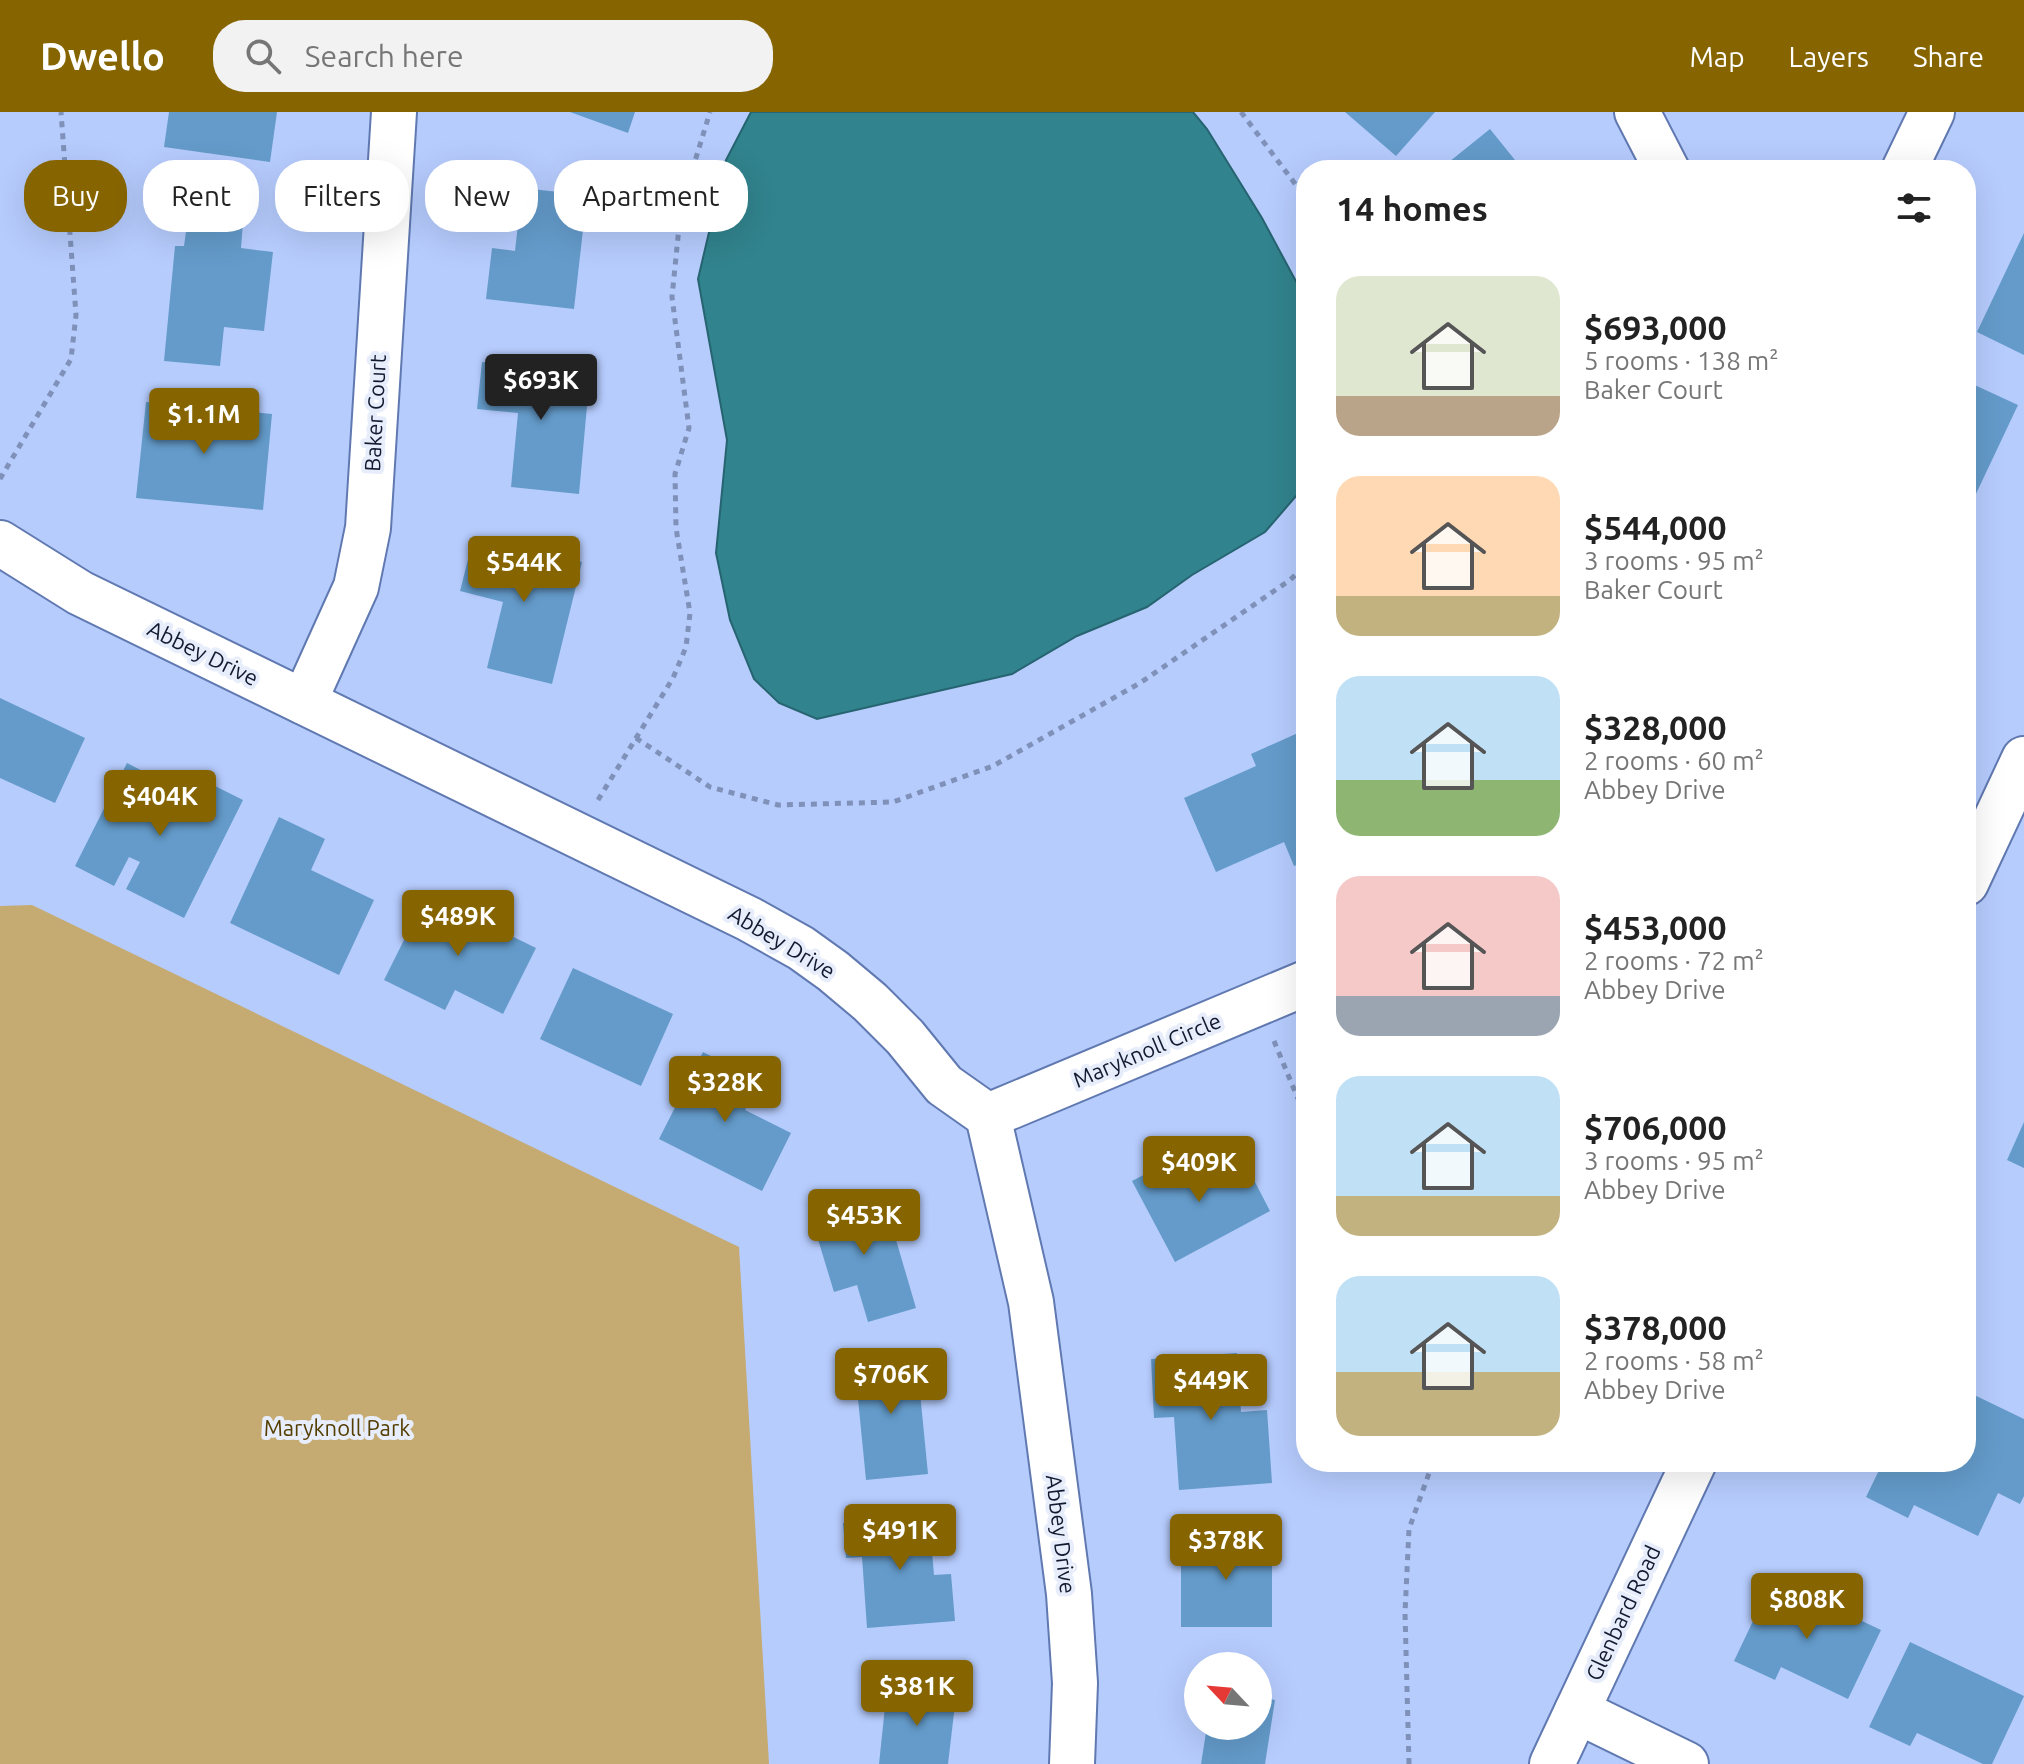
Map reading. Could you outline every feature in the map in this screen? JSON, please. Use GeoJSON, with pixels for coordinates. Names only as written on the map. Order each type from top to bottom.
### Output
{"type":"FeatureCollection","features":[{"type":"Feature","properties":{"kind":"street","name":"Baker Court"},"geometry":{"type":"LineString","coordinates":[[304,702],[356,587],[368,528],[394,112]]}},
{"type":"Feature","properties":{"kind":"street"},"geometry":{"type":"LineString","coordinates":[[1637,112],[1662,160]]}},
{"type":"Feature","properties":{"kind":"street"},"geometry":{"type":"LineString","coordinates":[[1909,160],[1932,112]]}},
{"type":"Feature","properties":{"kind":"street","name":"Abbey Drive"},"geometry":{"type":"LineString","coordinates":[[0,543],[80,593],[749,919],[801,948],[870,1002],[905,1037],[944,1085],[988,1116],[1031,1302],[1069,1594],[1075,1683],[1072,1764]]}},
{"type":"Feature","properties":{"kind":"street"},"geometry":{"type":"LineString","coordinates":[[1976,862],[2024,759]]}},
{"type":"Feature","properties":{"kind":"street","name":"Maryknoll Circle"},"geometry":{"type":"LineString","coordinates":[[988,1116],[1296,987]]}},
{"type":"Feature","properties":{"kind":"street","name":"Glenbard Road"},"geometry":{"type":"LineString","coordinates":[[1552,1764],[1689,1472]]}},
{"type":"Feature","properties":{"kind":"street"},"geometry":{"type":"LineString","coordinates":[[1577,1711],[1686,1764]]}},
{"type":"Feature","properties":{"kind":"path"},"geometry":{"type":"LineString","coordinates":[[0,479],[71,359],[76,315],[61,112]]}},
{"type":"Feature","properties":{"kind":"path"},"geometry":{"type":"LineString","coordinates":[[576,835],[673,678],[686,647],[690,613],[676,528],[675,474],[689,428],[672,297],[681,207],[710,112]]}},
{"type":"Feature","properties":{"kind":"path"},"geometry":{"type":"LineString","coordinates":[[1241,112],[1296,185]]}},
{"type":"Feature","properties":{"kind":"path"},"geometry":{"type":"LineString","coordinates":[[636,738],[710,787],[778,805],[893,802],[993,766],[1140,683],[1296,574]]}},
{"type":"Feature","properties":{"kind":"path"},"geometry":{"type":"LineString","coordinates":[[1258,1003],[1296,1094]]}},
{"type":"Feature","properties":{"kind":"path"},"geometry":{"type":"LineString","coordinates":[[1409,1764],[1405,1613],[1409,1529],[1429,1472]]}},
{"type":"Feature","properties":{"kind":"green space","name":"Maryknoll Park"},"geometry":{"type":"Polygon","coordinates":[[[32,905],[739,1247],[769,1764],[0,1764],[0,906],[32,905]]]}},
{"type":"Feature","properties":{"kind":"shaded area"},"geometry":{"type":"Polygon","coordinates":[[[751,112],[1193,112],[1207,129],[1262,218],[1296,281],[1296,496],[1265,532],[1192,575],[1147,607],[1077,636],[1012,674],[817,719],[779,703],[754,679],[730,620],[716,553],[727,440],[698,279],[709,232],[748,232],[748,160],[726,160],[751,112]]]}},
{"type":"Feature","properties":{"kind":"building"},"geometry":{"type":"Polygon","coordinates":[[[169,112],[277,112],[270,162],[164,147],[169,112]]]}},
{"type":"Feature","properties":{"kind":"building"},"geometry":{"type":"Polygon","coordinates":[[[570,112],[635,112],[628,133],[570,112]]]}},
{"type":"Feature","properties":{"kind":"building"},"geometry":{"type":"Polygon","coordinates":[[[1345,112],[1435,112],[1396,156],[1345,112]]]}},
{"type":"Feature","properties":{"kind":"building"},"geometry":{"type":"Polygon","coordinates":[[[1490,129],[1515,160],[1451,160],[1490,129]]]}},
{"type":"Feature","properties":{"kind":"building"},"geometry":{"type":"Polygon","coordinates":[[[538,190],[554,191],[554,232],[583,232],[574,309],[486,299],[492,248],[515,251],[517,232],[538,232],[538,190]]]}},
{"type":"Feature","properties":{"kind":"building"},"geometry":{"type":"Polygon","coordinates":[[[186,232],[242,232],[241,248],[273,252],[264,331],[224,327],[220,366],[164,361],[175,246],[184,246],[186,232]]]}},
{"type":"Feature","properties":{"kind":"building"},"geometry":{"type":"Polygon","coordinates":[[[2024,233],[2024,355],[1977,332],[2024,233]]]}},
{"type":"Feature","properties":{"kind":"building"},"geometry":{"type":"Polygon","coordinates":[[[482,362],[590,373],[579,494],[511,487],[518,413],[477,409],[482,362]]]}},
{"type":"Feature","properties":{"kind":"building"},"geometry":{"type":"Polygon","coordinates":[[[1976,386],[2018,405],[1976,494],[1976,386]]]}},
{"type":"Feature","properties":{"kind":"building"},"geometry":{"type":"Polygon","coordinates":[[[146,402],[272,414],[263,510],[136,498],[146,402]]]}},
{"type":"Feature","properties":{"kind":"building"},"geometry":{"type":"Polygon","coordinates":[[[474,536],[582,562],[552,684],[487,668],[503,602],[460,591],[474,536]]]}},
{"type":"Feature","properties":{"kind":"building"},"geometry":{"type":"Polygon","coordinates":[[[0,698],[85,738],[55,803],[0,778],[0,698]]]}},
{"type":"Feature","properties":{"kind":"building"},"geometry":{"type":"Polygon","coordinates":[[[1296,734],[1296,865],[1284,842],[1216,872],[1184,798],[1256,766],[1251,754],[1296,734]]]}},
{"type":"Feature","properties":{"kind":"building"},"geometry":{"type":"Polygon","coordinates":[[[127,763],[160,780],[155,790],[179,802],[193,775],[243,800],[184,918],[126,889],[140,862],[129,857],[114,886],[75,866],[127,763]]]}},
{"type":"Feature","properties":{"kind":"building"},"geometry":{"type":"Polygon","coordinates":[[[279,817],[325,839],[311,870],[374,900],[339,975],[230,923],[279,817]]]}},
{"type":"Feature","properties":{"kind":"building"},"geometry":{"type":"Polygon","coordinates":[[[427,894],[536,948],[503,1014],[455,990],[445,1010],[384,980],[427,894]]]}},
{"type":"Feature","properties":{"kind":"building"},"geometry":{"type":"Polygon","coordinates":[[[573,968],[673,1014],[641,1086],[540,1039],[573,968]]]}},
{"type":"Feature","properties":{"kind":"building"},"geometry":{"type":"Polygon","coordinates":[[[703,1052],[760,1081],[745,1110],[791,1133],[762,1191],[659,1139],[703,1052]]]}},
{"type":"Feature","properties":{"kind":"building"},"geometry":{"type":"Polygon","coordinates":[[[2024,1122],[2024,1168],[2007,1160],[2024,1122]]]}},
{"type":"Feature","properties":{"kind":"building"},"geometry":{"type":"Polygon","coordinates":[[[1180,1156],[1194,1182],[1242,1157],[1270,1211],[1175,1262],[1132,1181],[1180,1156]]]}},
{"type":"Feature","properties":{"kind":"building"},"geometry":{"type":"Polygon","coordinates":[[[869,1195],[876,1220],[889,1216],[916,1308],[868,1322],[857,1285],[834,1292],[810,1213],[869,1195]]]}},
{"type":"Feature","properties":{"kind":"building"},"geometry":{"type":"Polygon","coordinates":[[[916,1352],[928,1474],[866,1480],[854,1358],[916,1352]]]}},
{"type":"Feature","properties":{"kind":"building"},"geometry":{"type":"Polygon","coordinates":[[[1237,1353],[1241,1412],[1267,1410],[1272,1483],[1179,1490],[1174,1417],[1154,1418],[1151,1359],[1237,1353]]]}},
{"type":"Feature","properties":{"kind":"building"},"geometry":{"type":"Polygon","coordinates":[[[1976,1396],[2024,1419],[2024,1496],[2020,1504],[1998,1493],[1978,1536],[1914,1505],[1908,1518],[1866,1497],[1878,1472],[1976,1472],[1976,1396]]]}},
{"type":"Feature","properties":{"kind":"building"},"geometry":{"type":"Polygon","coordinates":[[[929,1516],[934,1575],[951,1574],[955,1621],[867,1628],[862,1557],[846,1558],[843,1523],[929,1516]]]}},
{"type":"Feature","properties":{"kind":"building"},"geometry":{"type":"Polygon","coordinates":[[[1181,1536],[1272,1536],[1272,1627],[1181,1627],[1181,1536]]]}},
{"type":"Feature","properties":{"kind":"building"},"geometry":{"type":"Polygon","coordinates":[[[1773,1579],[1881,1630],[1848,1699],[1781,1667],[1775,1680],[1734,1661],[1773,1579]]]}},
{"type":"Feature","properties":{"kind":"building"},"geometry":{"type":"Polygon","coordinates":[[[1910,1642],[2024,1696],[1992,1764],[1983,1764],[1917,1733],[1910,1746],[1869,1727],[1910,1642]]]}},
{"type":"Feature","properties":{"kind":"building"},"geometry":{"type":"Polygon","coordinates":[[[887,1688],[956,1696],[948,1764],[879,1764],[887,1688]]]}},
{"type":"Feature","properties":{"kind":"building"},"geometry":{"type":"Polygon","coordinates":[[[1205,1740],[1269,1740],[1265,1764],[1201,1764],[1205,1740]]]}}]}
